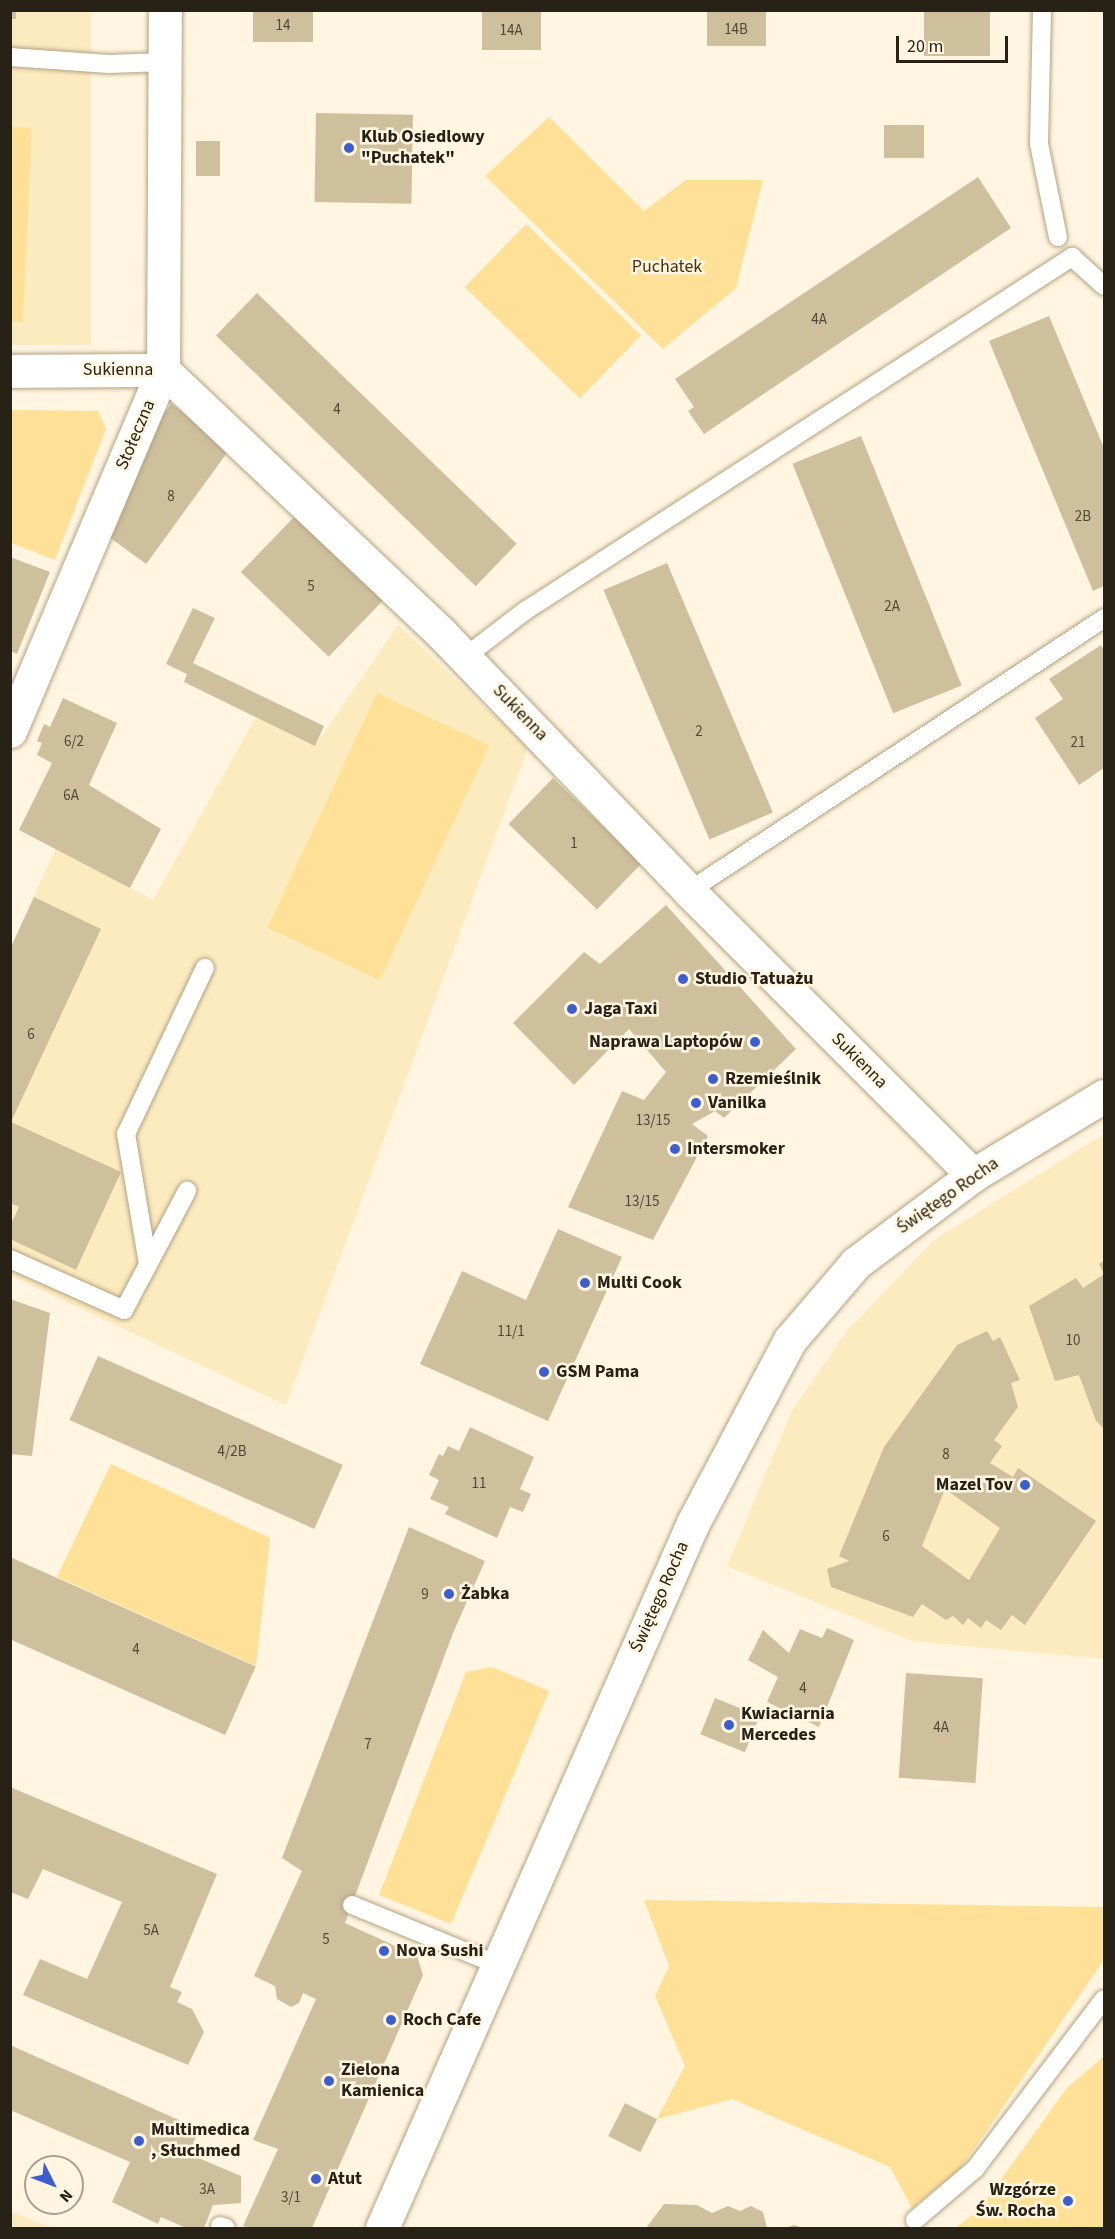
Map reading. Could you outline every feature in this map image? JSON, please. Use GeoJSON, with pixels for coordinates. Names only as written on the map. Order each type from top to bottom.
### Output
{"type":"FeatureCollection","features":[{"type":"Feature","properties":{"kind":"street","name":"Stołeczna"},"geometry":{"type":"LineString","coordinates":[[11,729],[163,370],[165,10]]}},
{"type":"Feature","properties":{"kind":"street","name":"Sukienna"},"geometry":{"type":"LineString","coordinates":[[10,370],[163,370],[465,657],[689,891],[974,1174]]}},
{"type":"Feature","properties":{"kind":"street","name":"Świętego Rocha"},"geometry":{"type":"LineString","coordinates":[[382,2229],[698,1512],[790,1341],[856,1263],[974,1174],[1104,1096]]}},
{"type":"Feature","properties":{"kind":"lane"},"geometry":{"type":"LineString","coordinates":[[1042,10],[1039,144],[1058,237]]}},
{"type":"Feature","properties":{"kind":"lane"},"geometry":{"type":"LineString","coordinates":[[10,57],[109,64],[165,62]]}},
{"type":"Feature","properties":{"kind":"lane"},"geometry":{"type":"LineString","coordinates":[[465,657],[525,611],[1072,257],[1104,286]]}},
{"type":"Feature","properties":{"kind":"lane"},"geometry":{"type":"LineString","coordinates":[[689,891],[1104,618]]}},
{"type":"Feature","properties":{"kind":"lane"},"geometry":{"type":"LineString","coordinates":[[148,1264],[126,1134],[205,968]]}},
{"type":"Feature","properties":{"kind":"lane"},"geometry":{"type":"LineString","coordinates":[[10,1259],[124,1310],[187,1191]]}},
{"type":"Feature","properties":{"kind":"lane"},"geometry":{"type":"LineString","coordinates":[[352,1905],[498,1965]]}},
{"type":"Feature","properties":{"kind":"lane"},"geometry":{"type":"LineString","coordinates":[[915,2220],[975,2169],[1104,1999]]}},
{"type":"Feature","properties":{"kind":"shaded area"},"geometry":{"type":"Polygon","coordinates":[[[11,11],[91,11],[91,345],[11,345],[11,11]]]}},
{"type":"Feature","properties":{"kind":"shaded area"},"geometry":{"type":"Polygon","coordinates":[[[398,625],[528,748],[286,1405],[11,1276],[11,947],[56,848],[153,900],[256,717],[315,746],[398,625]]]}},
{"type":"Feature","properties":{"kind":"shaded area"},"geometry":{"type":"Polygon","coordinates":[[[1104,1134],[1104,1659],[912,1641],[727,1566],[792,1411],[846,1332],[934,1240],[1104,1134]]]}},
{"type":"Feature","properties":{"kind":"shaded area"},"geometry":{"type":"Polygon","coordinates":[[[11,2211],[52,2228],[11,2228],[11,2211]]]}},
{"type":"Feature","properties":{"kind":"green space","name":"Puchatek"},"geometry":{"type":"Polygon","coordinates":[[[549,117],[644,211],[686,180],[763,180],[736,288],[663,349],[485,176],[549,117]]]}},
{"type":"Feature","properties":{"kind":"green space"},"geometry":{"type":"Polygon","coordinates":[[[11,127],[32,128],[23,322],[11,321],[11,127]]]}},
{"type":"Feature","properties":{"kind":"green space"},"geometry":{"type":"Polygon","coordinates":[[[526,224],[641,335],[580,398],[465,287],[526,224]]]}},
{"type":"Feature","properties":{"kind":"green space"},"geometry":{"type":"Polygon","coordinates":[[[10,410],[98,411],[106,429],[55,560],[11,543],[10,410]]]}},
{"type":"Feature","properties":{"kind":"green space"},"geometry":{"type":"Polygon","coordinates":[[[377,693],[489,745],[380,980],[268,928],[377,693]]]}},
{"type":"Feature","properties":{"kind":"green space"},"geometry":{"type":"Polygon","coordinates":[[[111,1464],[270,1538],[256,1666],[57,1577],[111,1464]]]}},
{"type":"Feature","properties":{"kind":"green space"},"geometry":{"type":"Polygon","coordinates":[[[492,1667],[549,1691],[451,1924],[379,1895],[466,1672],[492,1667]]]}},
{"type":"Feature","properties":{"kind":"green space"},"geometry":{"type":"Polygon","coordinates":[[[644,1900],[1104,1907],[1104,1960],[961,2168],[912,2208],[890,2167],[732,2099],[657,2119],[685,2066],[655,1996],[669,1966],[644,1900]]]}},
{"type":"Feature","properties":{"kind":"green space"},"geometry":{"type":"Polygon","coordinates":[[[1104,2056],[1104,2228],[955,2228],[979,2210],[1067,2088],[1104,2056]]]}},
{"type":"Feature","properties":{"kind":"building"},"geometry":{"type":"Polygon","coordinates":[[[10,10],[16,10],[16,19],[10,19],[10,10]]]}},
{"type":"Feature","properties":{"kind":"building"},"geometry":{"type":"Polygon","coordinates":[[[253,10],[313,10],[313,42],[253,42],[253,10]]]}},
{"type":"Feature","properties":{"kind":"building"},"geometry":{"type":"Polygon","coordinates":[[[482,10],[541,10],[541,50],[482,50],[482,10]]]}},
{"type":"Feature","properties":{"kind":"building"},"geometry":{"type":"Polygon","coordinates":[[[707,10],[766,10],[766,46],[707,46],[707,10]]]}},
{"type":"Feature","properties":{"kind":"building"},"geometry":{"type":"Polygon","coordinates":[[[924,10],[990,10],[990,56],[924,56],[924,10]]]}},
{"type":"Feature","properties":{"kind":"building"},"geometry":{"type":"Polygon","coordinates":[[[316,113],[413,115],[411,204],[314,202],[316,113]]]}},
{"type":"Feature","properties":{"kind":"building"},"geometry":{"type":"Polygon","coordinates":[[[884,125],[924,125],[924,158],[884,158],[884,125]]]}},
{"type":"Feature","properties":{"kind":"building"},"geometry":{"type":"Polygon","coordinates":[[[196,141],[220,141],[220,176],[196,176],[196,141]]]}},
{"type":"Feature","properties":{"kind":"building"},"geometry":{"type":"Polygon","coordinates":[[[978,177],[1011,228],[704,434],[688,411],[694,407],[675,379],[978,177]]]}},
{"type":"Feature","properties":{"kind":"building"},"geometry":{"type":"Polygon","coordinates":[[[257,293],[517,544],[476,586],[216,335],[257,293]]]}},
{"type":"Feature","properties":{"kind":"building"},"geometry":{"type":"Polygon","coordinates":[[[1049,316],[1104,448],[1104,586],[1093,591],[989,341],[1049,316]]]}},
{"type":"Feature","properties":{"kind":"building"},"geometry":{"type":"Polygon","coordinates":[[[171,404],[231,447],[146,564],[86,520],[171,404]]]}},
{"type":"Feature","properties":{"kind":"building"},"geometry":{"type":"Polygon","coordinates":[[[861,436],[962,685],[893,713],[792,464],[861,436]]]}},
{"type":"Feature","properties":{"kind":"building"},"geometry":{"type":"Polygon","coordinates":[[[295,516],[383,601],[329,657],[241,572],[295,516]]]}},
{"type":"Feature","properties":{"kind":"building"},"geometry":{"type":"Polygon","coordinates":[[[10,557],[50,572],[17,654],[10,651],[10,557]]]}},
{"type":"Feature","properties":{"kind":"building"},"geometry":{"type":"Polygon","coordinates":[[[667,563],[773,812],[709,839],[603,590],[667,563]]]}},
{"type":"Feature","properties":{"kind":"building"},"geometry":{"type":"Polygon","coordinates":[[[193,608],[215,618],[193,663],[324,726],[315,746],[184,682],[187,674],[166,664],[193,608]]]}},
{"type":"Feature","properties":{"kind":"building"},"geometry":{"type":"Polygon","coordinates":[[[1101,645],[1104,650],[1104,768],[1079,785],[1035,718],[1063,699],[1049,679],[1101,645]]]}},
{"type":"Feature","properties":{"kind":"building"},"geometry":{"type":"Polygon","coordinates":[[[63,698],[117,723],[89,785],[161,829],[130,888],[19,830],[52,763],[37,755],[42,743],[37,741],[44,724],[50,727],[63,698]]]}},
{"type":"Feature","properties":{"kind":"building"},"geometry":{"type":"Polygon","coordinates":[[[553,778],[641,863],[597,909],[509,824],[553,778]]]}},
{"type":"Feature","properties":{"kind":"building"},"geometry":{"type":"Polygon","coordinates":[[[34,897],[101,929],[11,1122],[121,1172],[76,1270],[10,1239],[10,1226],[19,1207],[10,1203],[10,949],[34,897]]]}},
{"type":"Feature","properties":{"kind":"building","name":"Rzemieślnik"},"geometry":{"type":"Polygon","coordinates":[[[666,905],[796,1049],[724,1118],[715,1111],[692,1124],[708,1136],[653,1240],[568,1207],[622,1091],[644,1100],[666,1072],[629,1029],[574,1085],[513,1023],[584,952],[600,964],[666,905]]]}},
{"type":"Feature","properties":{"kind":"building"},"geometry":{"type":"Polygon","coordinates":[[[558,1229],[622,1257],[548,1421],[420,1364],[462,1271],[526,1300],[558,1229]]]}},
{"type":"Feature","properties":{"kind":"building"},"geometry":{"type":"Polygon","coordinates":[[[1104,1261],[1104,1274],[1099,1264],[1104,1261]]]}},
{"type":"Feature","properties":{"kind":"building"},"geometry":{"type":"Polygon","coordinates":[[[1104,1274],[1104,1429],[1096,1421],[1079,1375],[1055,1381],[1029,1306],[1076,1278],[1083,1288],[1104,1274]]]}},
{"type":"Feature","properties":{"kind":"building"},"geometry":{"type":"Polygon","coordinates":[[[10,1299],[50,1313],[32,1456],[10,1454],[10,1299]]]}},
{"type":"Feature","properties":{"kind":"building"},"geometry":{"type":"Polygon","coordinates":[[[987,1331],[993,1341],[1000,1337],[1020,1380],[1011,1383],[1018,1407],[994,1440],[1002,1446],[990,1463],[1013,1477],[1018,1468],[1096,1521],[1025,1625],[1012,1615],[1001,1630],[986,1620],[981,1628],[968,1618],[963,1625],[953,1616],[946,1620],[922,1604],[913,1617],[831,1587],[827,1569],[849,1561],[839,1556],[884,1447],[957,1345],[987,1331]],[[945,1489],[922,1546],[969,1580],[1000,1528],[945,1489]]]}},
{"type":"Feature","properties":{"kind":"building"},"geometry":{"type":"Polygon","coordinates":[[[98,1356],[343,1465],[314,1529],[70,1420],[98,1356]]]}},
{"type":"Feature","properties":{"kind":"building"},"geometry":{"type":"Polygon","coordinates":[[[470,1427],[534,1457],[520,1489],[531,1494],[523,1512],[510,1507],[497,1538],[445,1514],[449,1507],[430,1499],[439,1480],[429,1475],[439,1454],[443,1456],[448,1446],[459,1451],[470,1427]]]}},
{"type":"Feature","properties":{"kind":"building"},"geometry":{"type":"Polygon","coordinates":[[[409,1527],[485,1561],[453,1633],[345,1923],[417,1956],[423,1975],[312,2228],[249,2228],[243,2226],[278,2149],[253,2140],[316,1999],[303,1993],[299,2003],[291,2007],[277,1999],[275,1986],[254,1976],[302,1871],[282,1858],[409,1527]]]}},
{"type":"Feature","properties":{"kind":"building"},"geometry":{"type":"Polygon","coordinates":[[[10,1557],[256,1666],[225,1735],[10,1639],[10,1557]]]}},
{"type":"Feature","properties":{"kind":"building"},"geometry":{"type":"Polygon","coordinates":[[[827,1628],[854,1640],[819,1727],[767,1702],[778,1677],[748,1660],[763,1630],[789,1653],[800,1629],[822,1638],[827,1628]]]}},
{"type":"Feature","properties":{"kind":"building"},"geometry":{"type":"Polygon","coordinates":[[[906,1673],[983,1678],[975,1783],[899,1778],[906,1673]]]}},
{"type":"Feature","properties":{"kind":"building"},"geometry":{"type":"Polygon","coordinates":[[[715,1698],[760,1716],[745,1752],[700,1734],[715,1698]]]}},
{"type":"Feature","properties":{"kind":"building"},"geometry":{"type":"Polygon","coordinates":[[[10,1787],[217,1874],[170,1987],[182,1992],[177,2002],[192,2009],[204,2032],[188,2065],[23,1995],[40,1959],[87,1979],[122,1902],[43,1869],[28,1899],[10,1892],[10,1787]]]}},
{"type":"Feature","properties":{"kind":"building","name":"Multimedica , Słuchmed"},"geometry":{"type":"Polygon","coordinates":[[[10,2045],[199,2129],[189,2154],[241,2176],[241,2203],[213,2205],[204,2228],[186,2228],[161,2217],[158,2224],[112,2202],[130,2162],[10,2110],[10,2045]]]}},
{"type":"Feature","properties":{"kind":"building"},"geometry":{"type":"Polygon","coordinates":[[[625,2103],[657,2119],[640,2152],[608,2136],[625,2103]]]}},
{"type":"Feature","properties":{"kind":"building"},"geometry":{"type":"Polygon","coordinates":[[[664,2204],[697,2205],[712,2213],[728,2206],[740,2211],[751,2206],[763,2212],[767,2228],[646,2228],[664,2204]]]}},
{"type":"Feature","properties":{"kind":"building"},"geometry":{"type":"Polygon","coordinates":[[[794,2225],[803,2228],[785,2228],[794,2225]]]}},
{"type":"Feature","properties":{"kind":"place","name":"Klub Osiedlowy \"Puchatek\""},"geometry":{"type":"Point","coordinates":[349,148]}},
{"type":"Feature","properties":{"kind":"place","name":"Studio Tatuażu"},"geometry":{"type":"Point","coordinates":[683,979]}},
{"type":"Feature","properties":{"kind":"place","name":"Jaga Taxi"},"geometry":{"type":"Point","coordinates":[572,1009]}},
{"type":"Feature","properties":{"kind":"place","name":"Naprawa Laptopów"},"geometry":{"type":"Point","coordinates":[755,1042]}},
{"type":"Feature","properties":{"kind":"place","name":"Rzemieślnik"},"geometry":{"type":"Point","coordinates":[713,1079]}},
{"type":"Feature","properties":{"kind":"place","name":"Vanilka"},"geometry":{"type":"Point","coordinates":[696,1103]}},
{"type":"Feature","properties":{"kind":"place","name":"Intersmoker"},"geometry":{"type":"Point","coordinates":[675,1149]}},
{"type":"Feature","properties":{"kind":"place","name":"Multi Cook"},"geometry":{"type":"Point","coordinates":[585,1283]}},
{"type":"Feature","properties":{"kind":"place","name":"GSM Pama"},"geometry":{"type":"Point","coordinates":[544,1372]}},
{"type":"Feature","properties":{"kind":"place","name":"Mazel Tov"},"geometry":{"type":"Point","coordinates":[1025,1485]}},
{"type":"Feature","properties":{"kind":"place","name":"Żabka"},"geometry":{"type":"Point","coordinates":[449,1594]}},
{"type":"Feature","properties":{"kind":"place","name":"Kwiaciarnia Mercedes"},"geometry":{"type":"Point","coordinates":[729,1725]}},
{"type":"Feature","properties":{"kind":"place","name":"Nova Sushi"},"geometry":{"type":"Point","coordinates":[384,1951]}},
{"type":"Feature","properties":{"kind":"place","name":"Roch Cafe"},"geometry":{"type":"Point","coordinates":[391,2020]}},
{"type":"Feature","properties":{"kind":"place","name":"Zielona Kamienica"},"geometry":{"type":"Point","coordinates":[329,2081]}},
{"type":"Feature","properties":{"kind":"place","name":"Multimedica , Słuchmed"},"geometry":{"type":"Point","coordinates":[139,2141]}},
{"type":"Feature","properties":{"kind":"place","name":"Atut"},"geometry":{"type":"Point","coordinates":[316,2179]}},
{"type":"Feature","properties":{"kind":"place","name":"Wzgórze Św. Rocha"},"geometry":{"type":"Point","coordinates":[1068,2201]}}]}
